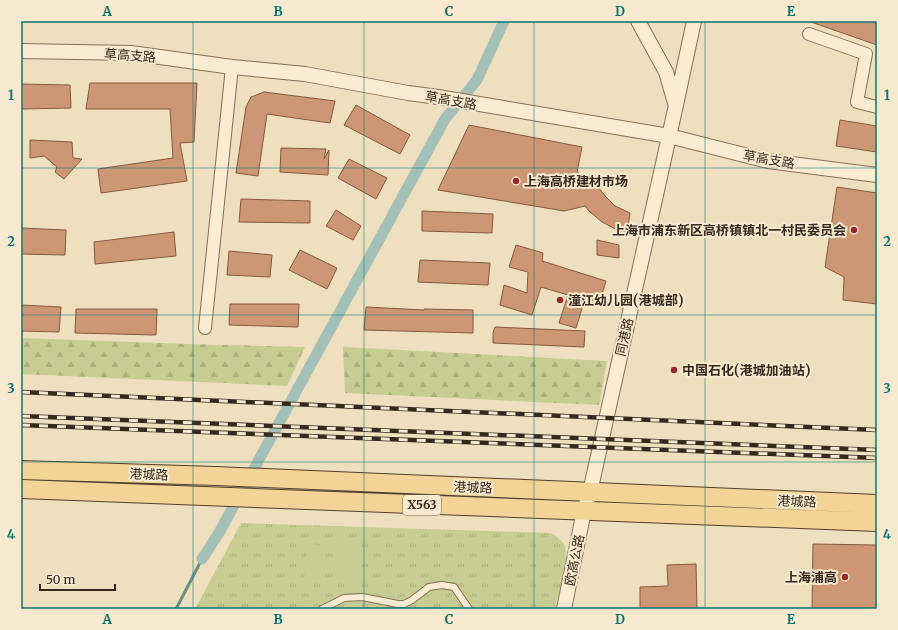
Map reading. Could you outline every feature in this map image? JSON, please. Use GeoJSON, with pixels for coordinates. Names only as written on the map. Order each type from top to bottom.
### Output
{"type":"FeatureCollection","features":[{"type":"Feature","properties":{"kind":"main road","name":"港城路"},"geometry":{"type":"LineString","coordinates":[[21,470],[216,476],[877,504]]}},
{"type":"Feature","properties":{"kind":"main road","name":"港城路"},"geometry":{"type":"LineString","coordinates":[[21,489],[877,522]]}},
{"type":"Feature","properties":{"kind":"street"},"geometry":{"type":"LineString","coordinates":[[638,21],[666,72],[676,105]]}},
{"type":"Feature","properties":{"kind":"street","name":"同港路"},"geometry":{"type":"LineString","coordinates":[[584,511],[590,492],[694,21]]}},
{"type":"Feature","properties":{"kind":"street"},"geometry":{"type":"LineString","coordinates":[[809,34],[872,55],[856,102],[877,107]]}},
{"type":"Feature","properties":{"kind":"street","name":"草高支路"},"geometry":{"type":"LineString","coordinates":[[21,51],[131,53],[232,67],[305,74],[408,93],[669,136],[768,161],[877,175]]}},
{"type":"Feature","properties":{"kind":"street"},"geometry":{"type":"LineString","coordinates":[[205,328],[232,67]]}},
{"type":"Feature","properties":{"kind":"street","name":"欧高公路"},"geometry":{"type":"LineString","coordinates":[[564,609],[584,511]]}},
{"type":"Feature","properties":{"kind":"lane"},"geometry":{"type":"LineString","coordinates":[[322,609],[344,598],[362,597],[404,604],[429,588],[442,585],[454,587],[469,609]]}},
{"type":"Feature","properties":{"kind":"green space"},"geometry":{"type":"Polygon","coordinates":[[[21,338],[305,347],[287,386],[21,374],[21,338]]]}},
{"type":"Feature","properties":{"kind":"green space"},"geometry":{"type":"Polygon","coordinates":[[[343,347],[607,361],[599,405],[345,393],[343,347]]]}},
{"type":"Feature","properties":{"kind":"green space"},"geometry":{"type":"Polygon","coordinates":[[[241,523],[551,533],[564,544],[566,559],[555,609],[195,609],[241,523]]]}},
{"type":"Feature","properties":{"kind":"green space"},"geometry":{"type":"Polygon","coordinates":[[[338,536],[360,538],[356,582],[333,579],[338,536]]]}},
{"type":"Feature","properties":{"kind":"green space"},"geometry":{"type":"Polygon","coordinates":[[[308,544],[324,546],[320,581],[304,579],[308,544]]]}},
{"type":"Feature","properties":{"kind":"building"},"geometry":{"type":"Polygon","coordinates":[[[877,21],[877,45],[811,22],[877,21]]]}},
{"type":"Feature","properties":{"kind":"building"},"geometry":{"type":"Polygon","coordinates":[[[90,83],[197,83],[194,142],[180,143],[187,181],[101,193],[98,169],[173,158],[170,109],[86,109],[90,83]]]}},
{"type":"Feature","properties":{"kind":"building"},"geometry":{"type":"Polygon","coordinates":[[[21,84],[70,85],[71,108],[21,109],[21,84]]]}},
{"type":"Feature","properties":{"kind":"building"},"geometry":{"type":"Polygon","coordinates":[[[264,92],[335,101],[330,123],[267,114],[258,176],[236,173],[246,107],[251,97],[264,92]]]}},
{"type":"Feature","properties":{"kind":"building"},"geometry":{"type":"Polygon","coordinates":[[[356,105],[410,135],[400,154],[344,125],[356,105]]]}},
{"type":"Feature","properties":{"kind":"building"},"geometry":{"type":"Polygon","coordinates":[[[840,120],[877,126],[877,152],[836,146],[840,120]]]}},
{"type":"Feature","properties":{"kind":"building","name":"上海高桥建材市场"},"geometry":{"type":"Polygon","coordinates":[[[469,125],[582,147],[577,172],[582,175],[582,180],[598,181],[598,187],[615,206],[630,213],[627,235],[602,222],[585,206],[564,211],[438,190],[469,125]]]}},
{"type":"Feature","properties":{"kind":"building"},"geometry":{"type":"Polygon","coordinates":[[[30,140],[72,142],[73,158],[82,159],[64,179],[55,172],[57,167],[44,156],[30,158],[30,140]]]}},
{"type":"Feature","properties":{"kind":"building"},"geometry":{"type":"Polygon","coordinates":[[[281,148],[326,149],[324,159],[329,150],[328,175],[280,172],[281,148]]]}},
{"type":"Feature","properties":{"kind":"building"},"geometry":{"type":"Polygon","coordinates":[[[349,159],[387,178],[376,199],[338,178],[349,159]]]}},
{"type":"Feature","properties":{"kind":"building","name":"上海市浦东新区高桥镇镇北一村民委员会"},"geometry":{"type":"Polygon","coordinates":[[[837,187],[877,193],[877,304],[843,300],[844,277],[825,267],[837,187]]]}},
{"type":"Feature","properties":{"kind":"building"},"geometry":{"type":"Polygon","coordinates":[[[241,199],[310,201],[310,223],[239,222],[241,199]]]}},
{"type":"Feature","properties":{"kind":"building"},"geometry":{"type":"Polygon","coordinates":[[[336,210],[361,226],[353,240],[326,226],[336,210]]]}},
{"type":"Feature","properties":{"kind":"building"},"geometry":{"type":"Polygon","coordinates":[[[422,211],[493,214],[492,233],[422,231],[422,211]]]}},
{"type":"Feature","properties":{"kind":"building"},"geometry":{"type":"Polygon","coordinates":[[[21,228],[66,230],[65,255],[21,254],[21,228]]]}},
{"type":"Feature","properties":{"kind":"building"},"geometry":{"type":"Polygon","coordinates":[[[174,232],[176,256],[95,264],[94,242],[174,232]]]}},
{"type":"Feature","properties":{"kind":"building"},"geometry":{"type":"Polygon","coordinates":[[[597,240],[619,245],[619,258],[597,255],[597,240]]]}},
{"type":"Feature","properties":{"kind":"building"},"geometry":{"type":"Polygon","coordinates":[[[516,245],[543,253],[542,261],[606,281],[600,301],[585,299],[576,328],[559,323],[568,295],[541,287],[532,315],[500,305],[504,285],[527,293],[528,272],[509,267],[516,245]]]}},
{"type":"Feature","properties":{"kind":"building"},"geometry":{"type":"Polygon","coordinates":[[[300,250],[337,268],[327,289],[289,270],[300,250]]]}},
{"type":"Feature","properties":{"kind":"building"},"geometry":{"type":"Polygon","coordinates":[[[229,251],[272,255],[270,277],[227,275],[229,251]]]}},
{"type":"Feature","properties":{"kind":"building"},"geometry":{"type":"Polygon","coordinates":[[[420,260],[490,263],[488,285],[418,282],[420,260]]]}},
{"type":"Feature","properties":{"kind":"building"},"geometry":{"type":"Polygon","coordinates":[[[230,304],[299,304],[298,327],[229,325],[230,304]]]}},
{"type":"Feature","properties":{"kind":"building"},"geometry":{"type":"Polygon","coordinates":[[[21,305],[61,307],[59,332],[21,331],[21,305]]]}},
{"type":"Feature","properties":{"kind":"building"},"geometry":{"type":"Polygon","coordinates":[[[366,307],[424,310],[473,310],[473,333],[364,330],[366,307]]]}},
{"type":"Feature","properties":{"kind":"building"},"geometry":{"type":"Polygon","coordinates":[[[76,309],[157,309],[156,335],[75,333],[76,309]]]}},
{"type":"Feature","properties":{"kind":"building"},"geometry":{"type":"Polygon","coordinates":[[[495,327],[585,331],[584,347],[493,343],[493,333],[495,327]]]}},
{"type":"Feature","properties":{"kind":"building","name":"上海浦高"},"geometry":{"type":"Polygon","coordinates":[[[813,544],[877,545],[877,609],[812,609],[813,544]]]}},
{"type":"Feature","properties":{"kind":"building"},"geometry":{"type":"Polygon","coordinates":[[[696,564],[697,609],[640,609],[640,587],[668,586],[667,565],[696,564]]]}},
{"type":"Feature","properties":{"kind":"waterway"},"geometry":{"type":"LineString","coordinates":[[202,559],[220,531],[445,119],[477,80],[504,21]]}},
{"type":"Feature","properties":{"kind":"waterway"},"geometry":{"type":"LineString","coordinates":[[176,609],[202,559]]}},
{"type":"Feature","properties":{"kind":"railway"},"geometry":{"type":"LineString","coordinates":[[21,392],[877,430]]}},
{"type":"Feature","properties":{"kind":"railway"},"geometry":{"type":"LineString","coordinates":[[21,416],[877,450]]}},
{"type":"Feature","properties":{"kind":"railway"},"geometry":{"type":"LineString","coordinates":[[21,425],[877,458]]}},
{"type":"Feature","properties":{"kind":"place","name":"上海高桥建材市场"},"geometry":{"type":"Point","coordinates":[516,181]}},
{"type":"Feature","properties":{"kind":"place","name":"上海市浦东新区高桥镇镇北一村民委员会"},"geometry":{"type":"Point","coordinates":[854,230]}},
{"type":"Feature","properties":{"kind":"place","name":"潼江幼儿园(港城部)"},"geometry":{"type":"Point","coordinates":[560,300]}},
{"type":"Feature","properties":{"kind":"place","name":"中国石化(港城加油站)"},"geometry":{"type":"Point","coordinates":[674,370]}},
{"type":"Feature","properties":{"kind":"place","name":"上海浦高"},"geometry":{"type":"Point","coordinates":[845,577]}}]}
